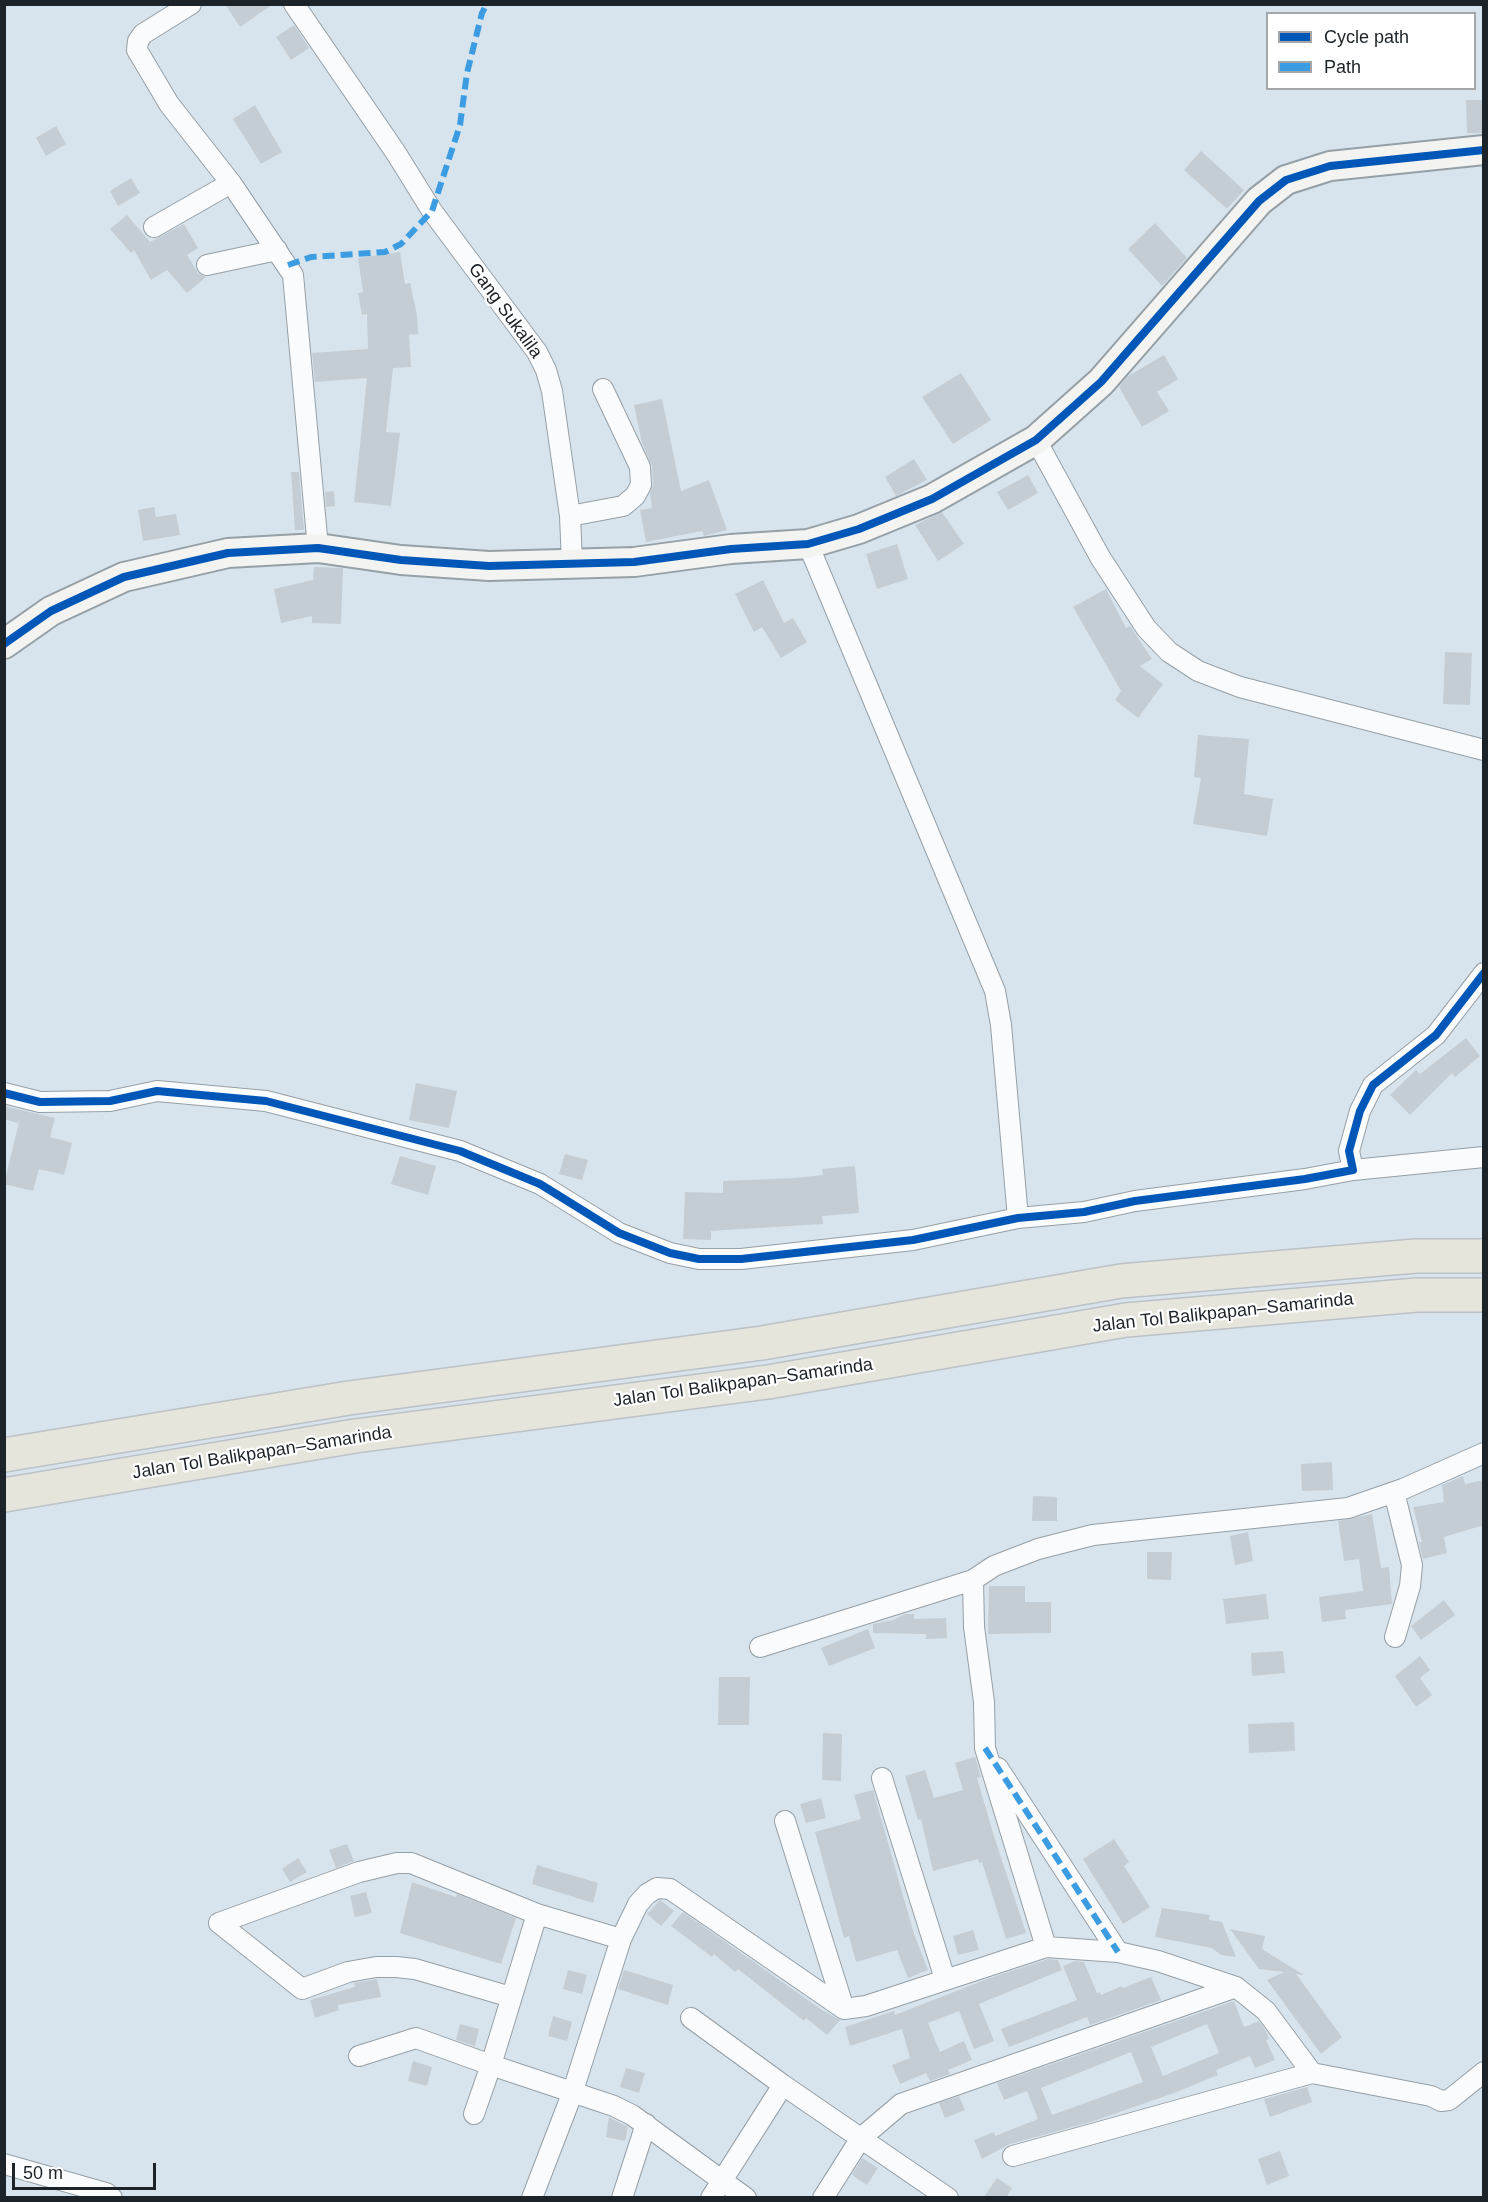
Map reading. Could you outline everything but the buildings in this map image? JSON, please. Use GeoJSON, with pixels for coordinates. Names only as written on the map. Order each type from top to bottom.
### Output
{"type":"FeatureCollection","features":[{"type":"Feature","properties":{"kind":"highway","name":"Jalan Tol Balikpapan–Samarinda"},"geometry":{"type":"LineString","coordinates":[[4,1455],[349,1398],[762,1342],[1122,1281],[1416,1256],[1484,1256]]}},
{"type":"Feature","properties":{"kind":"highway","name":"Jalan Tol Balikpapan–Samarinda"},"geometry":{"type":"LineString","coordinates":[[4,1495],[355,1436],[768,1382],[1126,1320],[1417,1295],[1484,1295]]}},
{"type":"Feature","properties":{"kind":"street"},"geometry":{"type":"LineString","coordinates":[[191,4],[143,34],[136,44],[137,50],[170,104],[231,183],[291,270],[296,283],[318,548]]}},
{"type":"Feature","properties":{"kind":"street","name":"Gang Sukalila"},"geometry":{"type":"LineString","coordinates":[[294,4],[396,153],[432,212],[531,344],[546,369],[552,391],[570,516],[572,563]]}},
{"type":"Feature","properties":{"kind":"street"},"geometry":{"type":"LineString","coordinates":[[4,644],[51,611],[124,578],[228,554],[318,548],[400,560],[478,565],[634,562],[731,549],[808,544],[859,529],[932,499],[1036,440],[1101,382],[1259,201],[1286,180],[1330,166],[1484,150]]}},
{"type":"Feature","properties":{"kind":"street"},"geometry":{"type":"LineString","coordinates":[[154,227],[231,183]]}},
{"type":"Feature","properties":{"kind":"street"},"geometry":{"type":"LineString","coordinates":[[207,266],[277,250]]}},
{"type":"Feature","properties":{"kind":"street"},"geometry":{"type":"LineString","coordinates":[[570,516],[623,506],[635,496],[641,485],[640,467],[603,390]]}},
{"type":"Feature","properties":{"kind":"street"},"geometry":{"type":"LineString","coordinates":[[1036,440],[1100,557],[1146,628],[1169,652],[1198,671],[1240,687],[1484,750]]}},
{"type":"Feature","properties":{"kind":"street"},"geometry":{"type":"LineString","coordinates":[[808,544],[995,991],[1001,1025],[1018,1218]]}},
{"type":"Feature","properties":{"kind":"street"},"geometry":{"type":"LineString","coordinates":[[1353,1170],[1349,1151],[1360,1111],[1373,1085],[1436,1035],[1484,974]]}},
{"type":"Feature","properties":{"kind":"street"},"geometry":{"type":"LineString","coordinates":[[4,1094],[40,1102],[110,1101],[157,1090],[276,1103],[460,1151],[540,1184],[619,1233],[670,1252],[699,1259],[741,1259],[913,1240],[1018,1218],[1084,1212],[1135,1201],[1305,1179],[1353,1170],[1484,1157]]}},
{"type":"Feature","properties":{"kind":"street"},"geometry":{"type":"LineString","coordinates":[[760,1647],[973,1580],[994,1566],[1038,1549],[1093,1535],[1348,1508],[1394,1492],[1484,1453]]}},
{"type":"Feature","properties":{"kind":"street"},"geometry":{"type":"LineString","coordinates":[[1394,1492],[1412,1565],[1410,1586],[1395,1637]]}},
{"type":"Feature","properties":{"kind":"street"},"geometry":{"type":"LineString","coordinates":[[973,1580],[974,1627],[984,1702],[985,1748],[1046,1947]]}},
{"type":"Feature","properties":{"kind":"street"},"geometry":{"type":"LineString","coordinates":[[985,1748],[1118,1952]]}},
{"type":"Feature","properties":{"kind":"street"},"geometry":{"type":"LineString","coordinates":[[882,1778],[945,1979]]}},
{"type":"Feature","properties":{"kind":"street"},"geometry":{"type":"LineString","coordinates":[[785,1821],[844,2009]]}},
{"type":"Feature","properties":{"kind":"street"},"geometry":{"type":"LineString","coordinates":[[511,1997],[415,1970],[396,1967],[376,1967],[348,1972],[302,1989],[219,1923],[359,1872],[397,1863],[411,1863],[537,1914],[621,1940]]}},
{"type":"Feature","properties":{"kind":"street"},"geometry":{"type":"LineString","coordinates":[[532,2198],[572,2094],[621,1940],[638,1904],[647,1893],[657,1888],[670,1889],[844,2009],[866,2006],[1046,1947],[1118,1952],[1158,1960],[1236,1987],[1266,2011],[1312,2073]]}},
{"type":"Feature","properties":{"kind":"street"},"geometry":{"type":"LineString","coordinates":[[474,2114],[537,1914]]}},
{"type":"Feature","properties":{"kind":"street"},"geometry":{"type":"LineString","coordinates":[[823,2198],[861,2138],[888,2112],[921,2096],[1236,1987]]}},
{"type":"Feature","properties":{"kind":"street"},"geometry":{"type":"LineString","coordinates":[[692,2018],[783,2085],[861,2138],[927,2192],[948,2198]]}},
{"type":"Feature","properties":{"kind":"street"},"geometry":{"type":"LineString","coordinates":[[359,2056],[416,2038],[572,2094],[614,2106],[646,2124],[746,2198]]}},
{"type":"Feature","properties":{"kind":"street"},"geometry":{"type":"LineString","coordinates":[[1013,2156],[1312,2073],[1431,2096],[1441,2101],[1449,2100],[1484,2072]]}},
{"type":"Feature","properties":{"kind":"street"},"geometry":{"type":"LineString","coordinates":[[711,2198],[783,2085]]}},
{"type":"Feature","properties":{"kind":"street"},"geometry":{"type":"LineString","coordinates":[[622,2198],[646,2124]]}},
{"type":"Feature","properties":{"kind":"street"},"geometry":{"type":"LineString","coordinates":[[4,2164],[106,2193],[112,2198]]}},
{"type":"Feature","properties":{"kind":"marked path"},"geometry":{"type":"LineString","coordinates":[[288,265],[311,257],[385,252],[401,244],[432,211],[460,125],[467,73],[482,13],[487,4]]}},
{"type":"Feature","properties":{"kind":"marked path"},"geometry":{"type":"LineString","coordinates":[[985,1748],[1118,1952]]}},
{"type":"Feature","properties":{"kind":"cycle path"},"geometry":{"type":"LineString","coordinates":[[4,644],[51,611],[124,577],[228,553],[318,548],[401,560],[489,566],[634,562],[731,549],[808,544],[859,529],[932,499],[1036,440],[1101,382],[1259,201],[1286,180],[1330,166],[1484,150]]}},
{"type":"Feature","properties":{"kind":"cycle path"},"geometry":{"type":"LineString","coordinates":[[4,1093],[40,1102],[110,1101],[157,1091],[266,1101],[460,1151],[540,1184],[619,1233],[670,1253],[699,1259],[741,1259],[913,1240],[1018,1218],[1084,1212],[1135,1201],[1305,1179],[1353,1170],[1349,1151],[1360,1111],[1373,1085],[1436,1035],[1484,973]]}}]}
